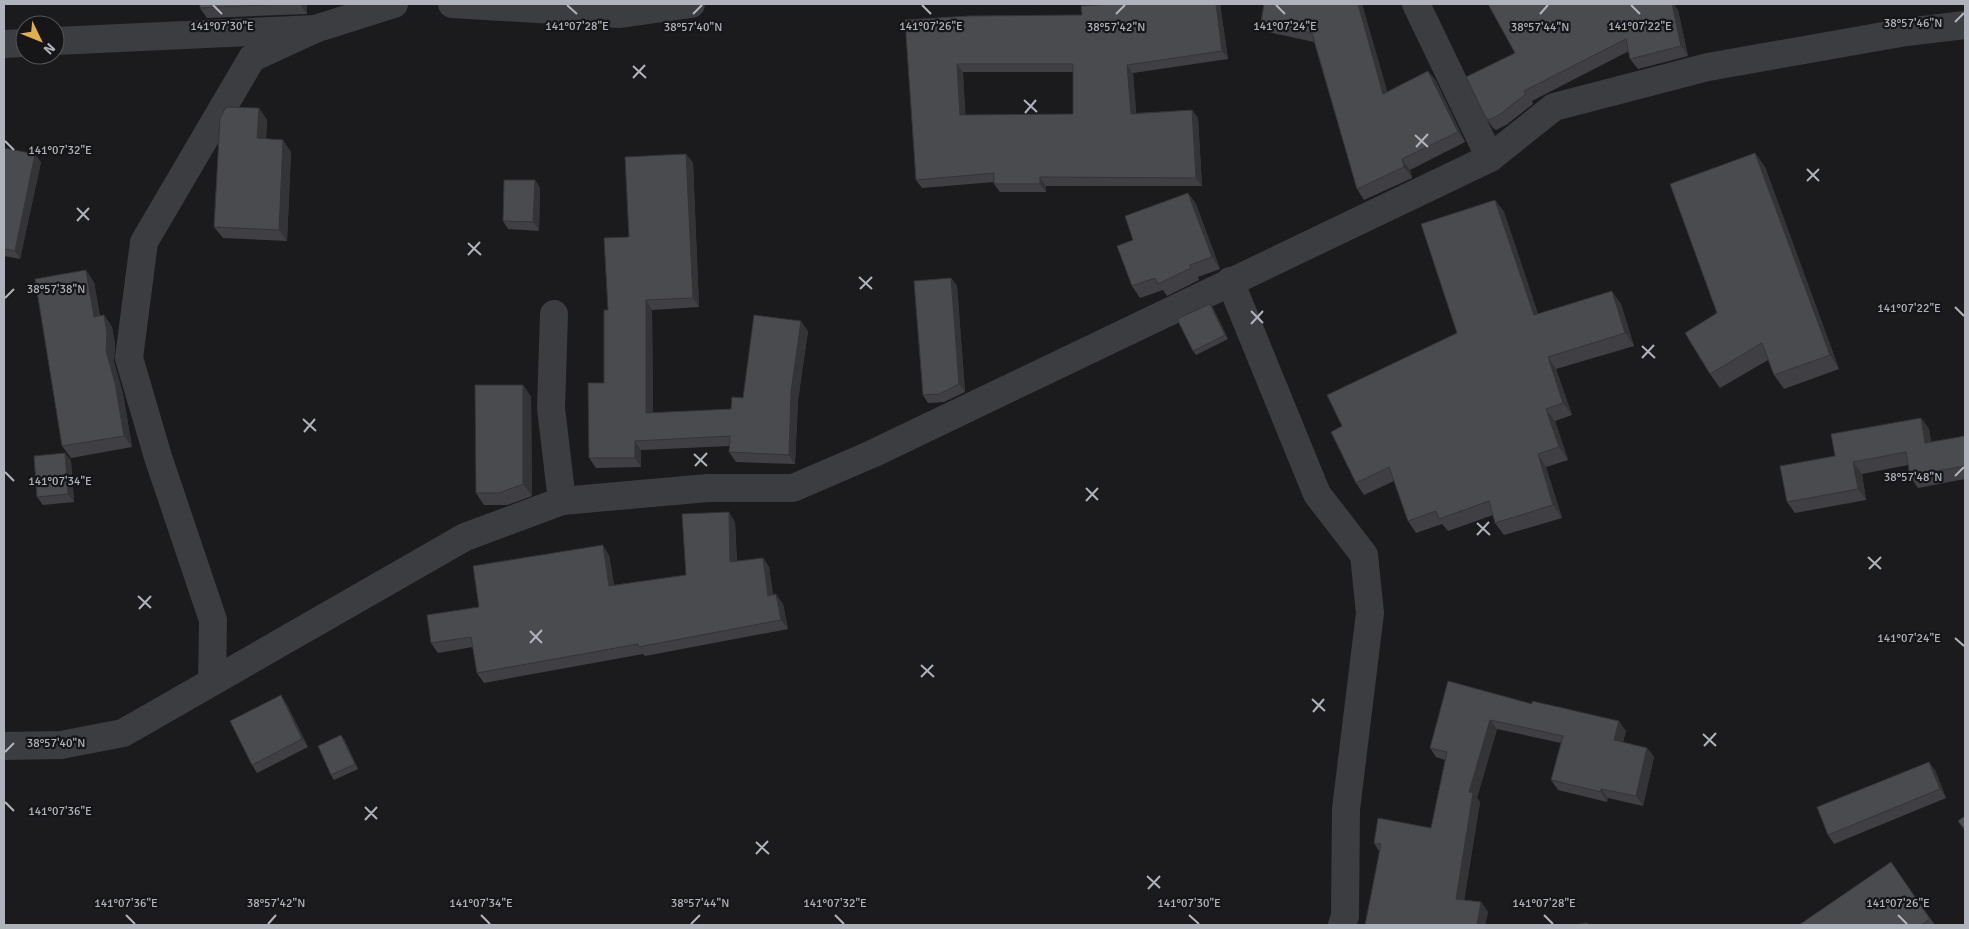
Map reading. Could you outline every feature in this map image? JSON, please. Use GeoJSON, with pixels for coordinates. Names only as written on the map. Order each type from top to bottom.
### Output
{"type":"FeatureCollection","features":[{"type":"Feature","properties":{"kind":"street"},"geometry":{"type":"LineString","coordinates":[[212,681],[214,620],[158,457],[130,358],[144,242],[252,58],[315,30],[394,4]]}},
{"type":"Feature","properties":{"kind":"street"},"geometry":{"type":"LineString","coordinates":[[452,4],[620,14],[691,4]]}},
{"type":"Feature","properties":{"kind":"street"},"geometry":{"type":"LineString","coordinates":[[1416,4],[1490,158]]}},
{"type":"Feature","properties":{"kind":"street"},"geometry":{"type":"LineString","coordinates":[[4,746],[61,745],[123,733],[464,537],[562,502],[708,488],[793,488],[872,454],[1490,158],[1554,107],[1708,67],[1906,32],[1965,25]]}},
{"type":"Feature","properties":{"kind":"street"},"geometry":{"type":"LineString","coordinates":[[65,41],[315,30]]}},
{"type":"Feature","properties":{"kind":"street"},"geometry":{"type":"LineString","coordinates":[[1230,281],[1316,494],[1364,555],[1370,613],[1346,809],[1345,916],[1342,925]]}},
{"type":"Feature","properties":{"kind":"street"},"geometry":{"type":"LineString","coordinates":[[554,314],[551,408],[562,502]]}},
{"type":"Feature","properties":{"kind":"building"},"geometry":{"type":"Polygon","coordinates":[[[200,4],[286,4],[200,8],[200,4]]]}},
{"type":"Feature","properties":{"kind":"building"},"geometry":{"type":"Polygon","coordinates":[[[1112,4],[1216,4],[1222,51],[1127,65],[1131,114],[1192,110],[1196,178],[1040,177],[1040,184],[994,184],[994,173],[916,180],[905,20],[969,16],[1082,15],[1081,6],[1112,4]],[[957,64],[960,115],[1073,114],[1073,64],[957,64]]]}},
{"type":"Feature","properties":{"kind":"building"},"geometry":{"type":"Polygon","coordinates":[[[1264,4],[1358,4],[1383,94],[1428,71],[1458,132],[1402,159],[1404,167],[1357,189],[1312,33],[1261,22],[1264,4]]]}},
{"type":"Feature","properties":{"kind":"building"},"geometry":{"type":"Polygon","coordinates":[[[1488,4],[1672,4],[1681,46],[1630,59],[1626,39],[1524,91],[1526,94],[1499,115],[1489,120],[1486,118],[1466,77],[1515,53],[1488,4]]]}},
{"type":"Feature","properties":{"kind":"building"},"geometry":{"type":"Polygon","coordinates":[[[226,107],[259,108],[257,138],[283,140],[279,230],[214,227],[220,118],[226,107]]]}},
{"type":"Feature","properties":{"kind":"building"},"geometry":{"type":"Polygon","coordinates":[[[4,148],[35,154],[15,251],[4,249],[4,148]]]}},
{"type":"Feature","properties":{"kind":"building"},"geometry":{"type":"Polygon","coordinates":[[[1755,153],[1830,355],[1774,375],[1762,343],[1710,374],[1685,333],[1717,313],[1670,184],[1755,153]]]}},
{"type":"Feature","properties":{"kind":"building"},"geometry":{"type":"Polygon","coordinates":[[[686,154],[693,298],[646,300],[646,413],[731,409],[732,397],[743,398],[754,315],[801,321],[791,391],[789,455],[729,452],[730,436],[635,441],[635,458],[589,458],[588,383],[604,383],[604,310],[608,310],[604,238],[629,237],[625,157],[686,154]]]}},
{"type":"Feature","properties":{"kind":"building"},"geometry":{"type":"Polygon","coordinates":[[[504,180],[535,180],[533,222],[503,221],[504,180]]]}},
{"type":"Feature","properties":{"kind":"building"},"geometry":{"type":"Polygon","coordinates":[[[1188,193],[1212,257],[1190,265],[1191,268],[1158,284],[1155,278],[1132,286],[1117,246],[1133,240],[1125,216],[1188,193]]]}},
{"type":"Feature","properties":{"kind":"building"},"geometry":{"type":"Polygon","coordinates":[[[1495,200],[1534,315],[1612,291],[1625,333],[1548,357],[1563,403],[1546,409],[1559,447],[1538,454],[1553,505],[1495,523],[1489,501],[1439,519],[1436,511],[1408,521],[1389,467],[1356,483],[1331,432],[1342,426],[1327,395],[1457,333],[1421,224],[1495,200]]]}},
{"type":"Feature","properties":{"kind":"building"},"geometry":{"type":"Polygon","coordinates":[[[86,270],[94,317],[104,315],[107,333],[106,351],[115,383],[124,436],[62,446],[35,279],[86,270]]]}},
{"type":"Feature","properties":{"kind":"building"},"geometry":{"type":"Polygon","coordinates":[[[951,278],[959,384],[939,394],[923,395],[914,281],[951,278]]]}},
{"type":"Feature","properties":{"kind":"building"},"geometry":{"type":"Polygon","coordinates":[[[1210,304],[1225,335],[1193,351],[1177,319],[1210,304]]]}},
{"type":"Feature","properties":{"kind":"building"},"geometry":{"type":"Polygon","coordinates":[[[475,385],[523,385],[523,484],[499,493],[476,493],[475,385]]]}},
{"type":"Feature","properties":{"kind":"building"},"geometry":{"type":"Polygon","coordinates":[[[1921,418],[1925,443],[1965,436],[1965,466],[1910,476],[1906,452],[1853,462],[1858,489],[1787,502],[1780,466],[1835,456],[1831,434],[1921,418]]]}},
{"type":"Feature","properties":{"kind":"building"},"geometry":{"type":"Polygon","coordinates":[[[65,453],[68,494],[37,497],[34,456],[65,453]]]}},
{"type":"Feature","properties":{"kind":"building"},"geometry":{"type":"Polygon","coordinates":[[[729,512],[730,562],[763,558],[768,596],[776,594],[781,620],[638,647],[638,644],[477,673],[471,637],[431,643],[427,615],[479,607],[473,566],[603,545],[609,586],[686,575],[682,514],[729,512]]]}},
{"type":"Feature","properties":{"kind":"building"},"geometry":{"type":"Polygon","coordinates":[[[1448,681],[1532,704],[1532,701],[1619,721],[1614,740],[1647,748],[1636,796],[1601,789],[1601,792],[1551,780],[1563,736],[1490,720],[1469,792],[1473,793],[1456,899],[1481,902],[1477,925],[1365,925],[1381,844],[1374,843],[1378,818],[1431,828],[1447,752],[1430,748],[1448,681]]]}},
{"type":"Feature","properties":{"kind":"building"},"geometry":{"type":"Polygon","coordinates":[[[281,695],[302,739],[252,765],[230,721],[281,695]]]}},
{"type":"Feature","properties":{"kind":"building"},"geometry":{"type":"Polygon","coordinates":[[[341,735],[355,764],[331,775],[318,746],[341,735]]]}},
{"type":"Feature","properties":{"kind":"building"},"geometry":{"type":"Polygon","coordinates":[[[1929,762],[1940,789],[1828,835],[1817,807],[1929,762]]]}},
{"type":"Feature","properties":{"kind":"building"},"geometry":{"type":"Polygon","coordinates":[[[1965,816],[1965,830],[1958,821],[1965,816]]]}},
{"type":"Feature","properties":{"kind":"building"},"geometry":{"type":"Polygon","coordinates":[[[1891,862],[1930,919],[1921,925],[1799,925],[1891,862]]]}}]}
